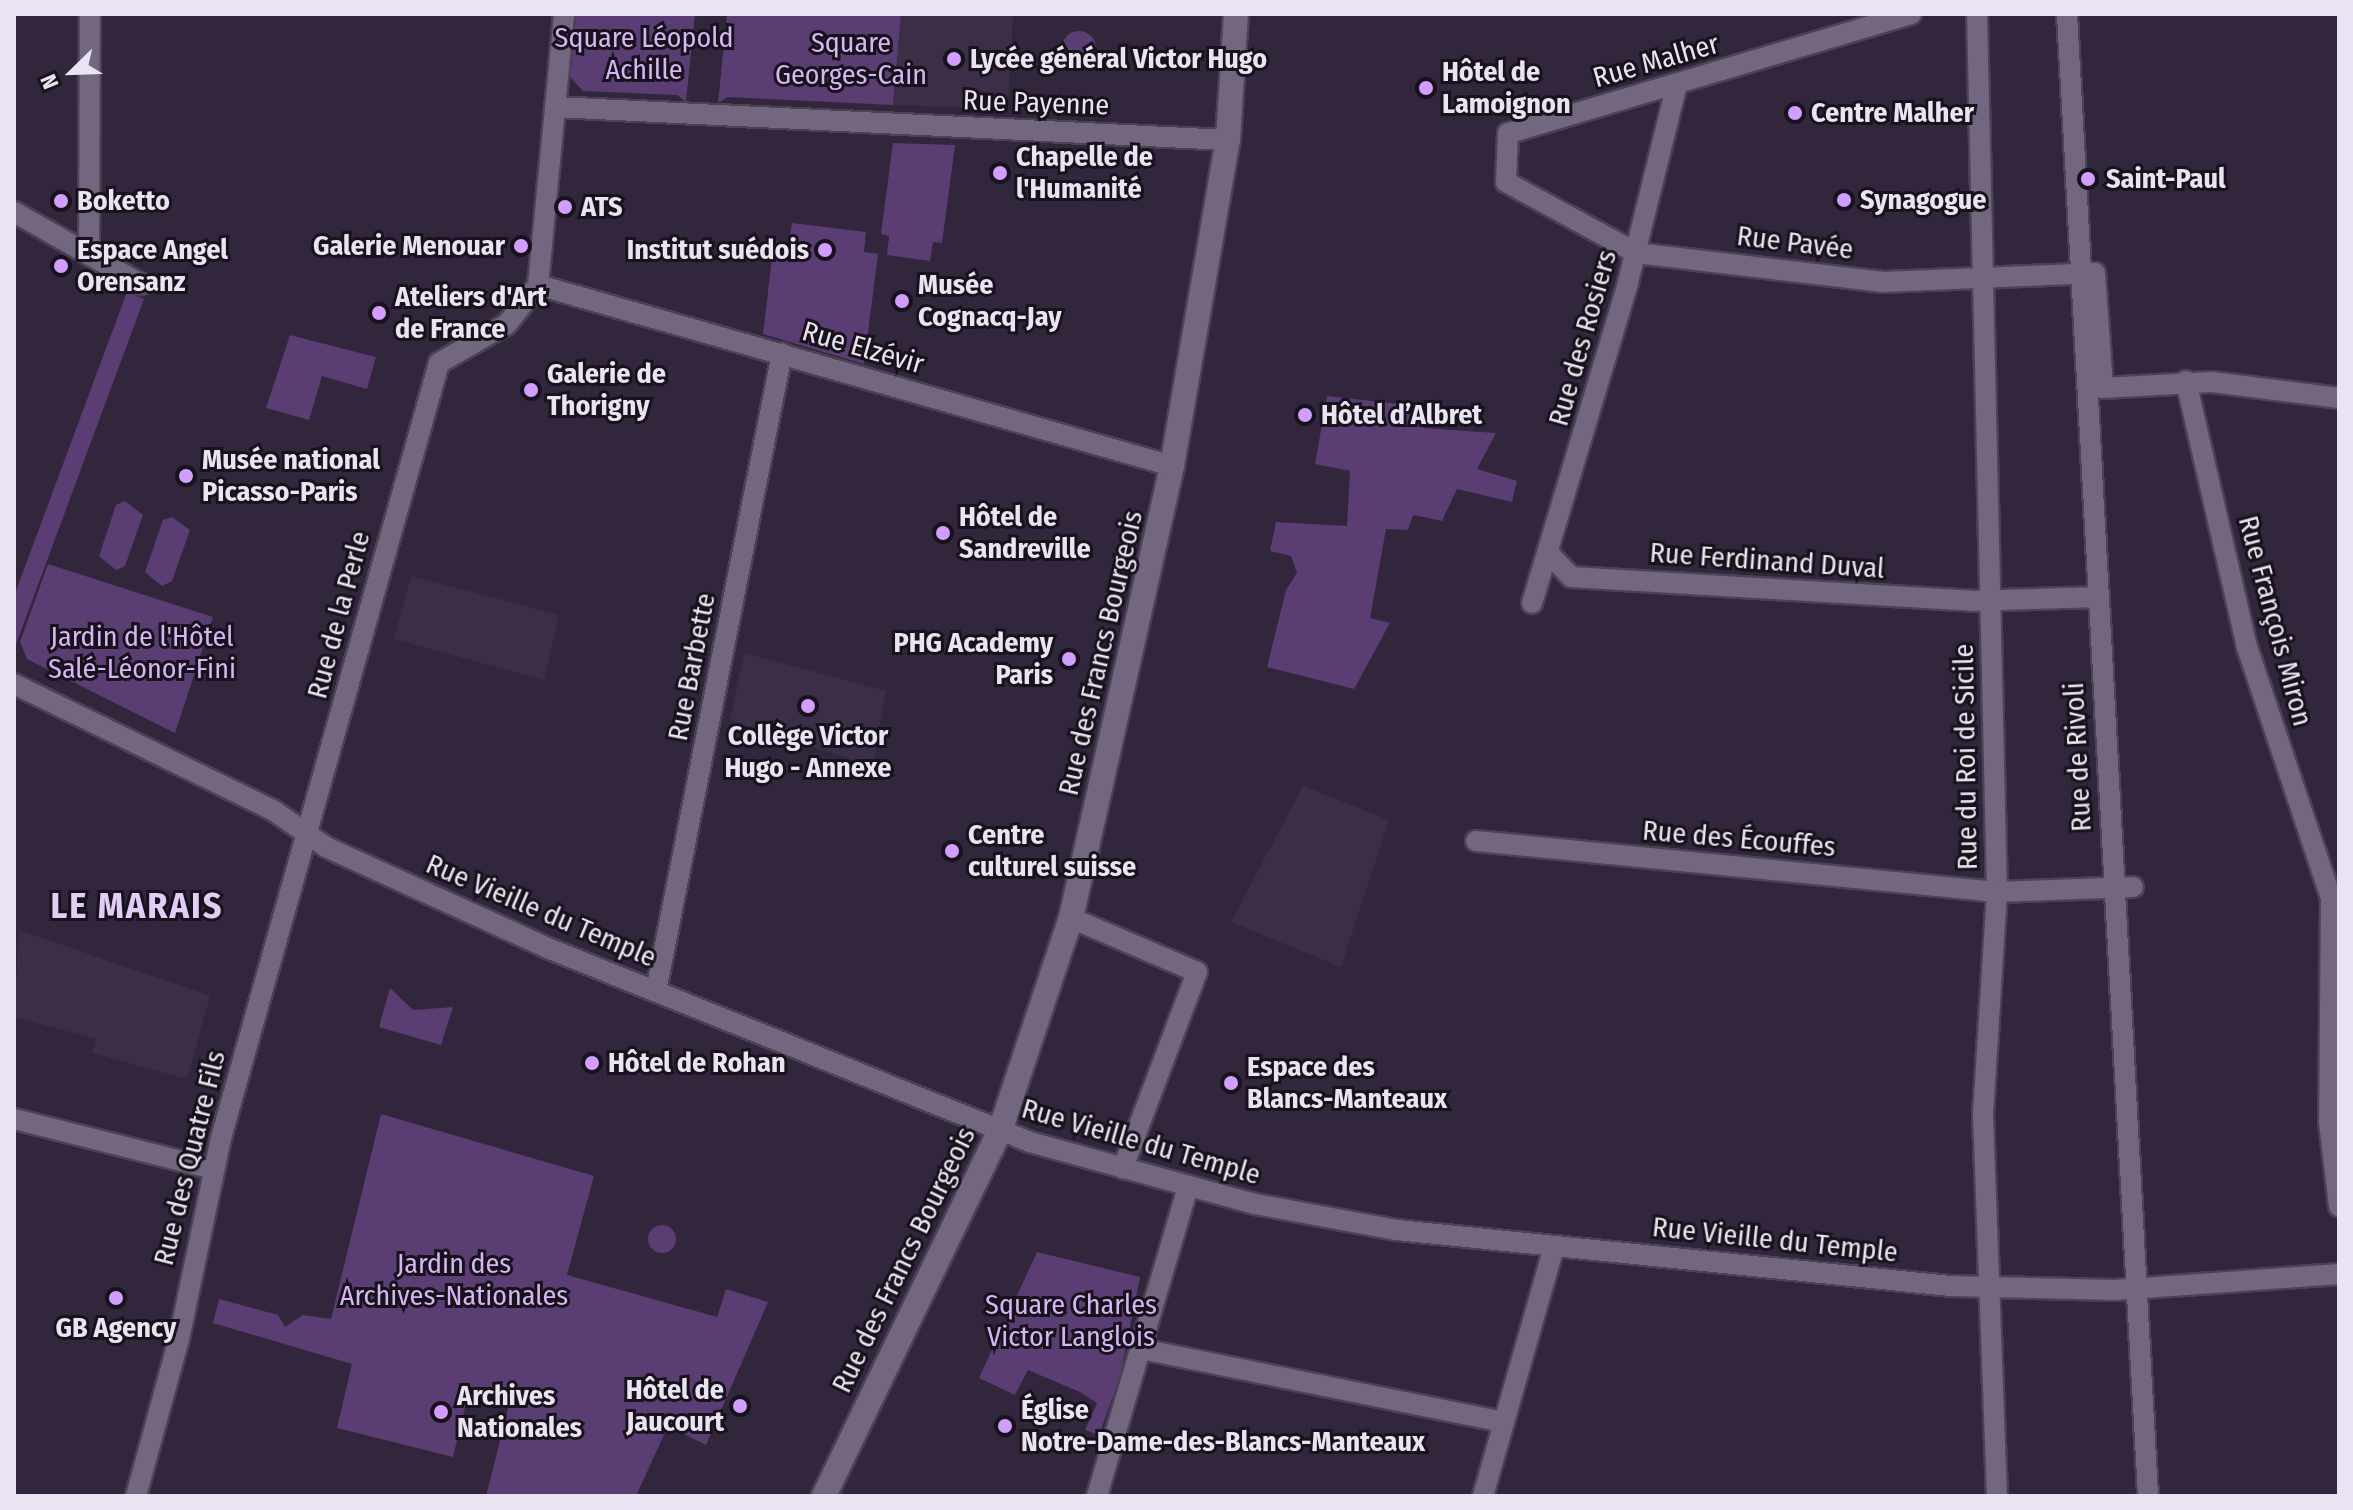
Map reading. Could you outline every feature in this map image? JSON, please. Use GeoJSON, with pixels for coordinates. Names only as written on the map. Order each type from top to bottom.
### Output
{"type":"FeatureCollection","features":[{"type":"Feature","properties":{"kind":"street"},"geometry":{"type":"LineString","coordinates":[[89,255],[90,14]]}},
{"type":"Feature","properties":{"kind":"street"},"geometry":{"type":"LineString","coordinates":[[538,285],[564,14]]}},
{"type":"Feature","properties":{"kind":"street","name":"Rue des Francs Bourgeois"},"geometry":{"type":"LineString","coordinates":[[824,1496],[1000,1131],[1071,918],[1172,466],[1228,140],[1236,14]]}},
{"type":"Feature","properties":{"kind":"street","name":"Rue Malher"},"geometry":{"type":"LineString","coordinates":[[1506,182],[1508,133],[1911,14]]}},
{"type":"Feature","properties":{"kind":"street","name":"Rue du Roi de Sicile"},"geometry":{"type":"LineString","coordinates":[[1977,14],[1997,892],[1983,1115],[1997,1496]]}},
{"type":"Feature","properties":{"kind":"street","name":"Rue de Rivoli"},"geometry":{"type":"LineString","coordinates":[[2067,14],[2088,274],[2103,388],[2186,381]]}},
{"type":"Feature","properties":{"kind":"street","name":"Rue des Rosiers"},"geometry":{"type":"LineString","coordinates":[[1532,603],[1550,555],[1636,253],[1677,84]]}},
{"type":"Feature","properties":{"kind":"street","name":"Rue Payenne"},"geometry":{"type":"LineString","coordinates":[[555,107],[1228,140]]}},
{"type":"Feature","properties":{"kind":"street","name":"Rue Pavée"},"geometry":{"type":"LineString","coordinates":[[1506,182],[1636,253],[1883,282],[2088,274]]}},
{"type":"Feature","properties":{"kind":"street"},"geometry":{"type":"LineString","coordinates":[[14,212],[141,284]]}},
{"type":"Feature","properties":{"kind":"street","name":"Rue de Rivoli"},"geometry":{"type":"LineString","coordinates":[[2088,274],[2097,597],[2123,888],[2146,1288],[2148,1496]]}},
{"type":"Feature","properties":{"kind":"street","name":"Rue Elzévir"},"geometry":{"type":"LineString","coordinates":[[538,285],[1172,466]]}},
{"type":"Feature","properties":{"kind":"street","name":"Rue de la Perle"},"geometry":{"type":"LineString","coordinates":[[307,836],[439,363],[507,324],[538,285]]}},
{"type":"Feature","properties":{"kind":"street","name":"Rue Barbette"},"geometry":{"type":"LineString","coordinates":[[656,991],[782,353]]}},
{"type":"Feature","properties":{"kind":"street"},"geometry":{"type":"LineString","coordinates":[[2186,381],[2339,398]]}},
{"type":"Feature","properties":{"kind":"street","name":"Rue François Miron"},"geometry":{"type":"LineString","coordinates":[[2186,381],[2247,647],[2332,872],[2329,1122],[2339,1206]]}},
{"type":"Feature","properties":{"kind":"street","name":"Rue Ferdinand Duval"},"geometry":{"type":"LineString","coordinates":[[1550,555],[1571,577],[1990,601],[2097,597]]}},
{"type":"Feature","properties":{"kind":"street","name":"Rue Vieille du Temple"},"geometry":{"type":"LineString","coordinates":[[14,684],[274,811],[307,836],[656,991],[1000,1131],[1188,1186],[1372,1227],[1991,1287],[2146,1288],[2339,1274]]}},
{"type":"Feature","properties":{"kind":"street","name":"Rue des Quatre Fils"},"geometry":{"type":"LineString","coordinates":[[136,1496],[179,1339],[213,1169],[307,836]]}},
{"type":"Feature","properties":{"kind":"street","name":"Rue des Écouffes"},"geometry":{"type":"LineString","coordinates":[[1476,841],[1997,892],[2123,888]]}},
{"type":"Feature","properties":{"kind":"street"},"geometry":{"type":"LineString","coordinates":[[1071,918],[1197,972],[1123,1168]]}},
{"type":"Feature","properties":{"kind":"street"},"geometry":{"type":"LineString","coordinates":[[14,1119],[213,1169]]}},
{"type":"Feature","properties":{"kind":"street"},"geometry":{"type":"LineString","coordinates":[[1097,1496],[1188,1186]]}},
{"type":"Feature","properties":{"kind":"street"},"geometry":{"type":"LineString","coordinates":[[1483,1496],[1554,1247]]}},
{"type":"Feature","properties":{"kind":"street"},"geometry":{"type":"LineString","coordinates":[[1141,1349],[1503,1422]]}},
{"type":"Feature","properties":{"kind":"shaded area","name":"Lycée général Victor Hugo"},"geometry":{"type":"Polygon","coordinates":[[[901,14],[1013,14],[1008,109],[893,105],[901,14]]]}},
{"type":"Feature","properties":{"kind":"shaded area"},"geometry":{"type":"Polygon","coordinates":[[[411,576],[559,615],[544,680],[394,639],[411,576]]]}},
{"type":"Feature","properties":{"kind":"shaded area","name":"Collège Victor Hugo - Annexe"},"geometry":{"type":"Polygon","coordinates":[[[744,653],[886,691],[873,766],[730,721],[744,653]]]}},
{"type":"Feature","properties":{"kind":"shaded area"},"geometry":{"type":"Polygon","coordinates":[[[1303,786],[1389,820],[1341,967],[1231,922],[1303,786]]]}},
{"type":"Feature","properties":{"kind":"shaded area"},"geometry":{"type":"Polygon","coordinates":[[[19,930],[210,996],[187,1079],[92,1053],[96,1039],[14,1017],[19,930]]]}},
{"type":"Feature","properties":{"kind":"green space","name":"Square Léopold Achille"},"geometry":{"type":"Polygon","coordinates":[[[576,14],[695,14],[686,102],[677,95],[583,91],[570,77],[576,14]]]}},
{"type":"Feature","properties":{"kind":"green space","name":"Square Georges-Cain"},"geometry":{"type":"Polygon","coordinates":[[[727,14],[901,14],[893,105],[728,97],[718,103],[727,14]]]}},
{"type":"Feature","properties":{"kind":"green space"},"geometry":{"type":"Polygon","coordinates":[[[1079,31],[1091,36],[1096,48],[1091,60],[1079,65],[1067,60],[1062,48],[1067,36],[1079,31]]]}},
{"type":"Feature","properties":{"kind":"green space"},"geometry":{"type":"Polygon","coordinates":[[[893,143],[955,145],[942,243],[933,242],[930,261],[887,255],[889,236],[881,234],[893,143]]]}},
{"type":"Feature","properties":{"kind":"green space"},"geometry":{"type":"Polygon","coordinates":[[[792,223],[866,232],[864,252],[878,254],[864,364],[763,334],[774,241],[789,243],[792,223]]]}},
{"type":"Feature","properties":{"kind":"green space"},"geometry":{"type":"Polygon","coordinates":[[[127,292],[144,299],[15,647],[14,596],[127,292]]]}},
{"type":"Feature","properties":{"kind":"green space"},"geometry":{"type":"Polygon","coordinates":[[[290,335],[376,357],[367,389],[322,376],[309,420],[266,408],[290,335]]]}},
{"type":"Feature","properties":{"kind":"green space"},"geometry":{"type":"Polygon","coordinates":[[[1327,396],[1427,407],[1423,428],[1496,433],[1477,469],[1517,481],[1512,502],[1457,489],[1442,521],[1413,515],[1408,530],[1386,529],[1370,618],[1390,623],[1354,689],[1267,667],[1286,590],[1297,573],[1291,556],[1270,551],[1276,522],[1347,526],[1350,471],[1315,464],[1327,396]]]}},
{"type":"Feature","properties":{"kind":"green space"},"geometry":{"type":"Polygon","coordinates":[[[125,501],[143,515],[125,566],[116,570],[99,556],[116,505],[125,501]]]}},
{"type":"Feature","properties":{"kind":"green space"},"geometry":{"type":"Polygon","coordinates":[[[172,517],[190,530],[172,581],[162,586],[145,572],[163,520],[172,517]]]}},
{"type":"Feature","properties":{"kind":"green space","name":"Jardin de l'Hôtel Salé-Léonor-Fini"},"geometry":{"type":"Polygon","coordinates":[[[48,564],[213,617],[175,733],[27,659],[20,642],[48,564]]]}},
{"type":"Feature","properties":{"kind":"green space"},"geometry":{"type":"Polygon","coordinates":[[[390,988],[413,1010],[453,1007],[441,1045],[379,1027],[390,988]]]}},
{"type":"Feature","properties":{"kind":"green space","name":"Jardin des Archives-Nationales"},"geometry":{"type":"Polygon","coordinates":[[[381,1114],[594,1176],[567,1275],[717,1317],[726,1289],[768,1302],[706,1445],[668,1426],[636,1496],[486,1496],[510,1401],[469,1391],[453,1457],[337,1428],[352,1364],[213,1323],[219,1299],[278,1315],[285,1327],[303,1315],[331,1319],[381,1114]]]}},
{"type":"Feature","properties":{"kind":"green space"},"geometry":{"type":"Polygon","coordinates":[[[662,1225],[672,1229],[676,1239],[672,1249],[662,1253],[652,1249],[648,1239],[652,1229],[662,1225]]]}},
{"type":"Feature","properties":{"kind":"green space","name":"Square Charles Victor Langlois"},"geometry":{"type":"Polygon","coordinates":[[[1037,1252],[1140,1277],[1120,1377],[1099,1435],[1085,1430],[1097,1403],[1080,1392],[1028,1370],[1015,1395],[979,1378],[1037,1252]]]}},
{"type":"Feature","properties":{"kind":"place","name":"Lycée général Victor Hugo"},"geometry":{"type":"Point","coordinates":[954,59]}},
{"type":"Feature","properties":{"kind":"place","name":"Hôtel de Lamoignon"},"geometry":{"type":"Point","coordinates":[1426,88]}},
{"type":"Feature","properties":{"kind":"place","name":"Centre Malher"},"geometry":{"type":"Point","coordinates":[1795,113]}},
{"type":"Feature","properties":{"kind":"place","name":"Chapelle de l'Humanité"},"geometry":{"type":"Point","coordinates":[1000,173]}},
{"type":"Feature","properties":{"kind":"place","name":"Saint-Paul"},"geometry":{"type":"Point","coordinates":[2088,179]}},
{"type":"Feature","properties":{"kind":"place","name":"Synagogue"},"geometry":{"type":"Point","coordinates":[1844,200]}},
{"type":"Feature","properties":{"kind":"place","name":"Boketto"},"geometry":{"type":"Point","coordinates":[61,201]}},
{"type":"Feature","properties":{"kind":"place","name":"ATS"},"geometry":{"type":"Point","coordinates":[565,207]}},
{"type":"Feature","properties":{"kind":"place","name":"Galerie Menouar"},"geometry":{"type":"Point","coordinates":[521,246]}},
{"type":"Feature","properties":{"kind":"place","name":"Institut suédois"},"geometry":{"type":"Point","coordinates":[825,250]}},
{"type":"Feature","properties":{"kind":"place","name":"Espace Angel Orensanz"},"geometry":{"type":"Point","coordinates":[61,266]}},
{"type":"Feature","properties":{"kind":"place","name":"Musée Cognacq-Jay"},"geometry":{"type":"Point","coordinates":[902,301]}},
{"type":"Feature","properties":{"kind":"place","name":"Ateliers d'Art de France"},"geometry":{"type":"Point","coordinates":[379,313]}},
{"type":"Feature","properties":{"kind":"place","name":"Galerie de Thorigny"},"geometry":{"type":"Point","coordinates":[531,390]}},
{"type":"Feature","properties":{"kind":"place","name":"Hôtel d’Albret"},"geometry":{"type":"Point","coordinates":[1305,415]}},
{"type":"Feature","properties":{"kind":"place","name":"Musée national Picasso-Paris"},"geometry":{"type":"Point","coordinates":[186,476]}},
{"type":"Feature","properties":{"kind":"place","name":"Hôtel de Sandreville"},"geometry":{"type":"Point","coordinates":[943,533]}},
{"type":"Feature","properties":{"kind":"place","name":"PHG Academy Paris"},"geometry":{"type":"Point","coordinates":[1069,659]}},
{"type":"Feature","properties":{"kind":"place","name":"Collège Victor Hugo - Annexe"},"geometry":{"type":"Point","coordinates":[808,706]}},
{"type":"Feature","properties":{"kind":"place","name":"Centre culturel suisse"},"geometry":{"type":"Point","coordinates":[952,851]}},
{"type":"Feature","properties":{"kind":"place","name":"Hôtel de Rohan"},"geometry":{"type":"Point","coordinates":[592,1063]}},
{"type":"Feature","properties":{"kind":"place","name":"Espace des Blancs-Manteaux"},"geometry":{"type":"Point","coordinates":[1231,1083]}},
{"type":"Feature","properties":{"kind":"place","name":"GB Agency"},"geometry":{"type":"Point","coordinates":[116,1298]}},
{"type":"Feature","properties":{"kind":"place","name":"Hôtel de Jaucourt"},"geometry":{"type":"Point","coordinates":[740,1406]}},
{"type":"Feature","properties":{"kind":"place","name":"Archives Nationales"},"geometry":{"type":"Point","coordinates":[441,1412]}},
{"type":"Feature","properties":{"kind":"place","name":"Église Notre-Dame-des-Blancs-Manteaux"},"geometry":{"type":"Point","coordinates":[1005,1426]}},
{"type":"Feature","properties":{"kind":"district","name":"LE MARAIS"},"geometry":{"type":"Point","coordinates":[137,907]}}]}
